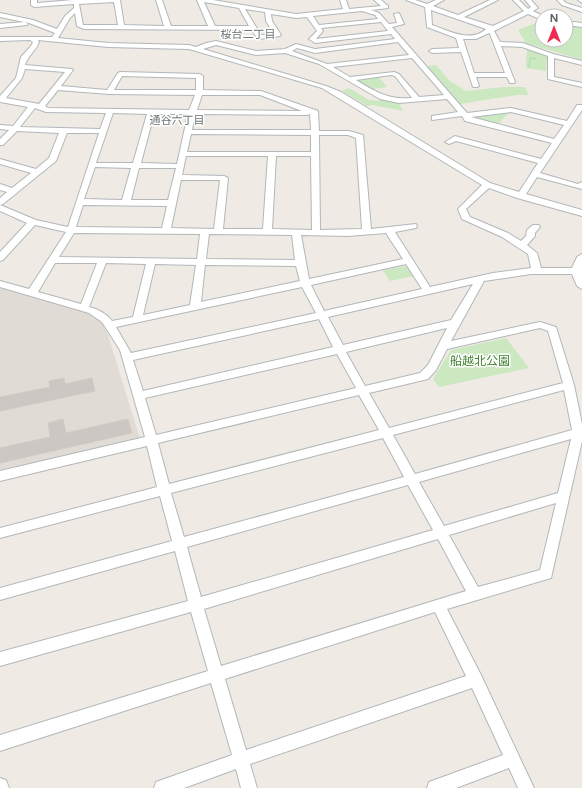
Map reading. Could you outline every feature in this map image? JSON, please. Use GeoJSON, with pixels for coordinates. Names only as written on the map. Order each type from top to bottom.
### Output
{"type":"FeatureCollection","features":[{"type":"Feature","properties":{"kind":"street"},"geometry":{"type":"LineString","coordinates":[[34,0],[34,5],[76,4],[116,0],[122,28]]}},
{"type":"Feature","properties":{"kind":"street"},"geometry":{"type":"LineString","coordinates":[[160,0],[168,27]]}},
{"type":"Feature","properties":{"kind":"street"},"geometry":{"type":"LineString","coordinates":[[201,0],[212,27]]}},
{"type":"Feature","properties":{"kind":"street"},"geometry":{"type":"LineString","coordinates":[[201,0],[287,16],[386,7],[377,0]]}},
{"type":"Feature","properties":{"kind":"street"},"geometry":{"type":"LineString","coordinates":[[343,0],[347,11]]}},
{"type":"Feature","properties":{"kind":"street"},"geometry":{"type":"LineString","coordinates":[[409,0],[489,29],[494,33],[511,79],[471,75]]}},
{"type":"Feature","properties":{"kind":"street"},"geometry":{"type":"LineString","coordinates":[[428,6],[441,0]]}},
{"type":"Feature","properties":{"kind":"street"},"geometry":{"type":"LineString","coordinates":[[458,17],[494,0]]}},
{"type":"Feature","properties":{"kind":"street"},"geometry":{"type":"LineString","coordinates":[[516,0],[527,11],[534,14]]}},
{"type":"Feature","properties":{"kind":"street"},"geometry":{"type":"LineString","coordinates":[[428,6],[429,26],[458,37],[476,37],[489,29],[535,8],[528,0]]}},
{"type":"Feature","properties":{"kind":"street"},"geometry":{"type":"LineString","coordinates":[[560,0],[564,4],[582,10]]}},
{"type":"Feature","properties":{"kind":"street"},"geometry":{"type":"LineString","coordinates":[[76,4],[80,26],[84,27],[253,28]]}},
{"type":"Feature","properties":{"kind":"street"},"geometry":{"type":"LineString","coordinates":[[0,39],[43,38],[57,35],[76,4]]}},
{"type":"Feature","properties":{"kind":"street"},"geometry":{"type":"LineString","coordinates":[[241,7],[259,37],[278,35],[269,21],[268,12]]}},
{"type":"Feature","properties":{"kind":"street"},"geometry":{"type":"LineString","coordinates":[[364,10],[377,14],[468,119],[556,142]]}},
{"type":"Feature","properties":{"kind":"street"},"geometry":{"type":"LineString","coordinates":[[317,27],[384,23],[401,24],[397,14]]}},
{"type":"Feature","properties":{"kind":"street"},"geometry":{"type":"LineString","coordinates":[[0,15],[31,21],[57,35],[108,45],[175,46],[197,49],[324,87],[338,94],[487,185],[520,196],[582,213]]}},
{"type":"Feature","properties":{"kind":"street"},"geometry":{"type":"LineString","coordinates":[[309,15],[320,31],[312,39],[315,41],[392,32]]}},
{"type":"Feature","properties":{"kind":"street"},"geometry":{"type":"LineString","coordinates":[[0,26],[28,24],[44,30],[48,34],[43,38]]}},
{"type":"Feature","properties":{"kind":"street"},"geometry":{"type":"LineString","coordinates":[[11,38],[14,25]]}},
{"type":"Feature","properties":{"kind":"street"},"geometry":{"type":"LineString","coordinates":[[458,37],[475,86]]}},
{"type":"Feature","properties":{"kind":"street"},"geometry":{"type":"LineString","coordinates":[[31,38],[36,42],[34,47],[24,57],[19,78],[1,99],[33,105],[46,110],[315,113]]}},
{"type":"Feature","properties":{"kind":"street"},"geometry":{"type":"LineString","coordinates":[[197,49],[208,44],[216,43],[256,53],[286,51],[296,46],[315,51],[399,40]]}},
{"type":"Feature","properties":{"kind":"street"},"geometry":{"type":"LineString","coordinates":[[498,44],[523,45],[551,55],[582,63]]}},
{"type":"Feature","properties":{"kind":"street"},"geometry":{"type":"LineString","coordinates":[[432,51],[462,50]]}},
{"type":"Feature","properties":{"kind":"street"},"geometry":{"type":"LineString","coordinates":[[286,51],[327,66],[380,97],[399,101],[449,97]]}},
{"type":"Feature","properties":{"kind":"street"},"geometry":{"type":"LineString","coordinates":[[551,55],[550,78],[582,85]]}},
{"type":"Feature","properties":{"kind":"street"},"geometry":{"type":"LineString","coordinates":[[327,66],[413,56]]}},
{"type":"Feature","properties":{"kind":"street"},"geometry":{"type":"LineString","coordinates":[[22,67],[70,70],[41,107]]}},
{"type":"Feature","properties":{"kind":"street"},"geometry":{"type":"LineString","coordinates":[[349,79],[392,73],[397,76],[417,100]]}},
{"type":"Feature","properties":{"kind":"street"},"geometry":{"type":"LineString","coordinates":[[109,92],[120,74],[200,76],[199,93],[192,112],[166,231]]}},
{"type":"Feature","properties":{"kind":"street"},"geometry":{"type":"LineString","coordinates":[[56,88],[109,92],[261,93],[315,113]]}},
{"type":"Feature","properties":{"kind":"street"},"geometry":{"type":"LineString","coordinates":[[0,143],[15,129],[33,105]]}},
{"type":"Feature","properties":{"kind":"street"},"geometry":{"type":"LineString","coordinates":[[520,196],[568,124],[580,107],[582,108]]}},
{"type":"Feature","properties":{"kind":"street"},"geometry":{"type":"LineString","coordinates":[[435,118],[511,110],[568,124]]}},
{"type":"Feature","properties":{"kind":"street"},"geometry":{"type":"LineString","coordinates":[[32,293],[54,260],[71,230],[110,111]]}},
{"type":"Feature","properties":{"kind":"street"},"geometry":{"type":"LineString","coordinates":[[126,202],[151,111]]}},
{"type":"Feature","properties":{"kind":"street"},"geometry":{"type":"LineString","coordinates":[[315,113],[317,133],[316,232]]}},
{"type":"Feature","properties":{"kind":"street"},"geometry":{"type":"LineString","coordinates":[[0,127],[64,132],[104,131]]}},
{"type":"Feature","properties":{"kind":"street"},"geometry":{"type":"LineString","coordinates":[[0,202],[53,159],[64,132]]}},
{"type":"Feature","properties":{"kind":"street"},"geometry":{"type":"LineString","coordinates":[[188,132],[349,133],[360,137],[367,231]]}},
{"type":"Feature","properties":{"kind":"street"},"geometry":{"type":"LineString","coordinates":[[449,142],[455,138],[543,162]]}},
{"type":"Feature","properties":{"kind":"street"},"geometry":{"type":"LineString","coordinates":[[183,154],[316,154]]}},
{"type":"Feature","properties":{"kind":"street"},"geometry":{"type":"LineString","coordinates":[[268,232],[272,154]]}},
{"type":"Feature","properties":{"kind":"street"},"geometry":{"type":"LineString","coordinates":[[0,161],[37,172]]}},
{"type":"Feature","properties":{"kind":"street"},"geometry":{"type":"LineString","coordinates":[[92,165],[181,166]]}},
{"type":"Feature","properties":{"kind":"street"},"geometry":{"type":"LineString","coordinates":[[535,174],[580,187],[582,184]]}},
{"type":"Feature","properties":{"kind":"street"},"geometry":{"type":"LineString","coordinates":[[178,177],[224,178],[218,231]]}},
{"type":"Feature","properties":{"kind":"street"},"geometry":{"type":"LineString","coordinates":[[487,185],[462,210],[466,219],[505,235],[532,253],[537,272]]}},
{"type":"Feature","properties":{"kind":"street"},"geometry":{"type":"LineString","coordinates":[[0,187],[14,191]]}},
{"type":"Feature","properties":{"kind":"street"},"geometry":{"type":"LineString","coordinates":[[79,202],[173,203]]}},
{"type":"Feature","properties":{"kind":"street"},"geometry":{"type":"LineString","coordinates":[[0,208],[33,222],[71,230],[296,233],[389,230],[413,226]]}},
{"type":"Feature","properties":{"kind":"street"},"geometry":{"type":"LineString","coordinates":[[0,258],[33,222]]}},
{"type":"Feature","properties":{"kind":"street"},"geometry":{"type":"LineString","coordinates":[[521,246],[531,236],[530,232],[536,226]]}},
{"type":"Feature","properties":{"kind":"street"},"geometry":{"type":"LineString","coordinates":[[389,230],[427,290]]}},
{"type":"Feature","properties":{"kind":"street"},"geometry":{"type":"LineString","coordinates":[[195,307],[205,231]]}},
{"type":"Feature","properties":{"kind":"street"},"geometry":{"type":"LineString","coordinates":[[296,233],[300,263],[305,282],[340,350],[475,594]]}},
{"type":"Feature","properties":{"kind":"street"},"geometry":{"type":"LineString","coordinates":[[582,256],[577,263],[582,286]]}},
{"type":"Feature","properties":{"kind":"street"},"geometry":{"type":"LineString","coordinates":[[54,260],[300,263]]}},
{"type":"Feature","properties":{"kind":"street"},"geometry":{"type":"LineString","coordinates":[[84,308],[103,260]]}},
{"type":"Feature","properties":{"kind":"street"},"geometry":{"type":"LineString","coordinates":[[137,319],[151,261]]}},
{"type":"Feature","properties":{"kind":"street"},"geometry":{"type":"LineString","coordinates":[[110,324],[408,261]]}},
{"type":"Feature","properties":{"kind":"street"},"geometry":{"type":"LineString","coordinates":[[127,358],[500,274],[579,272]]}},
{"type":"Feature","properties":{"kind":"street"},"geometry":{"type":"LineString","coordinates":[[0,476],[424,376],[432,367],[455,323],[481,279]]}},
{"type":"Feature","properties":{"kind":"street"},"geometry":{"type":"LineString","coordinates":[[0,284],[93,311],[110,324],[125,350],[249,788]]}},
{"type":"Feature","properties":{"kind":"street"},"geometry":{"type":"LineString","coordinates":[[138,396],[455,323]]}},
{"type":"Feature","properties":{"kind":"street"},"geometry":{"type":"LineString","coordinates":[[0,743],[438,605],[546,574],[578,433],[569,385],[552,329],[540,325],[443,346]]}},
{"type":"Feature","properties":{"kind":"street"},"geometry":{"type":"LineString","coordinates":[[0,533],[164,489],[569,385]]}},
{"type":"Feature","properties":{"kind":"street"},"geometry":{"type":"LineString","coordinates":[[0,594],[411,478],[578,433]]}},
{"type":"Feature","properties":{"kind":"street"},"geometry":{"type":"LineString","coordinates":[[0,659],[196,605],[440,531],[564,496]]}},
{"type":"Feature","properties":{"kind":"street"},"geometry":{"type":"LineString","coordinates":[[438,605],[476,680],[526,788]]}},
{"type":"Feature","properties":{"kind":"street"},"geometry":{"type":"LineString","coordinates":[[162,788],[241,759],[476,680]]}},
{"type":"Feature","properties":{"kind":"street"},"geometry":{"type":"LineString","coordinates":[[435,788],[512,759]]}},
{"type":"Feature","properties":{"kind":"path"},"geometry":{"type":"LineString","coordinates":[[529,67],[530,48]]}},
{"type":"Feature","properties":{"kind":"shaded area"},"geometry":{"type":"Polygon","coordinates":[[[0,284],[81,311],[94,316],[102,323],[108,335],[140,439],[0,470],[0,284]]]}},
{"type":"Feature","properties":{"kind":"green space"},"geometry":{"type":"Polygon","coordinates":[[[534,24],[534,45],[526,43],[518,30],[534,24]]]}},
{"type":"Feature","properties":{"kind":"green space"},"geometry":{"type":"Polygon","coordinates":[[[574,27],[582,28],[582,60],[542,48],[574,48],[574,27]]]}},
{"type":"Feature","properties":{"kind":"green space"},"geometry":{"type":"Polygon","coordinates":[[[527,48],[547,56],[546,71],[526,68],[527,48]]]}},
{"type":"Feature","properties":{"kind":"green space"},"geometry":{"type":"Polygon","coordinates":[[[436,65],[450,81],[466,91],[503,87],[525,87],[529,95],[517,95],[460,104],[427,66],[436,65]]]}},
{"type":"Feature","properties":{"kind":"green space"},"geometry":{"type":"Polygon","coordinates":[[[378,76],[387,87],[372,89],[355,79],[378,76]]]}},
{"type":"Feature","properties":{"kind":"green space"},"geometry":{"type":"Polygon","coordinates":[[[349,88],[369,100],[379,101],[381,99],[399,103],[403,111],[373,105],[367,106],[342,91],[349,88]]]}},
{"type":"Feature","properties":{"kind":"green space"},"geometry":{"type":"Polygon","coordinates":[[[511,111],[498,124],[473,119],[471,117],[511,111]]]}},
{"type":"Feature","properties":{"kind":"green space"},"geometry":{"type":"Polygon","coordinates":[[[406,266],[414,276],[390,281],[383,270],[406,266]]]}},
{"type":"Feature","properties":{"kind":"green space","name":"船越北公園"},"geometry":{"type":"Polygon","coordinates":[[[506,338],[529,368],[439,387],[433,379],[451,350],[506,338]]]}},
{"type":"Feature","properties":{"kind":"building"},"geometry":{"type":"Polygon","coordinates":[[[64,378],[65,384],[92,378],[95,391],[0,411],[0,397],[50,387],[49,381],[64,378]]]}},
{"type":"Feature","properties":{"kind":"building"},"geometry":{"type":"Polygon","coordinates":[[[63,419],[66,433],[128,419],[132,433],[0,463],[0,448],[50,437],[48,423],[63,419]]]}},
{"type":"Feature","properties":{"kind":"district","name":"桜台二丁目"},"geometry":{"type":"Point","coordinates":[248,34]}},
{"type":"Feature","properties":{"kind":"district","name":"通谷六丁目"},"geometry":{"type":"Point","coordinates":[177,120]}}]}
